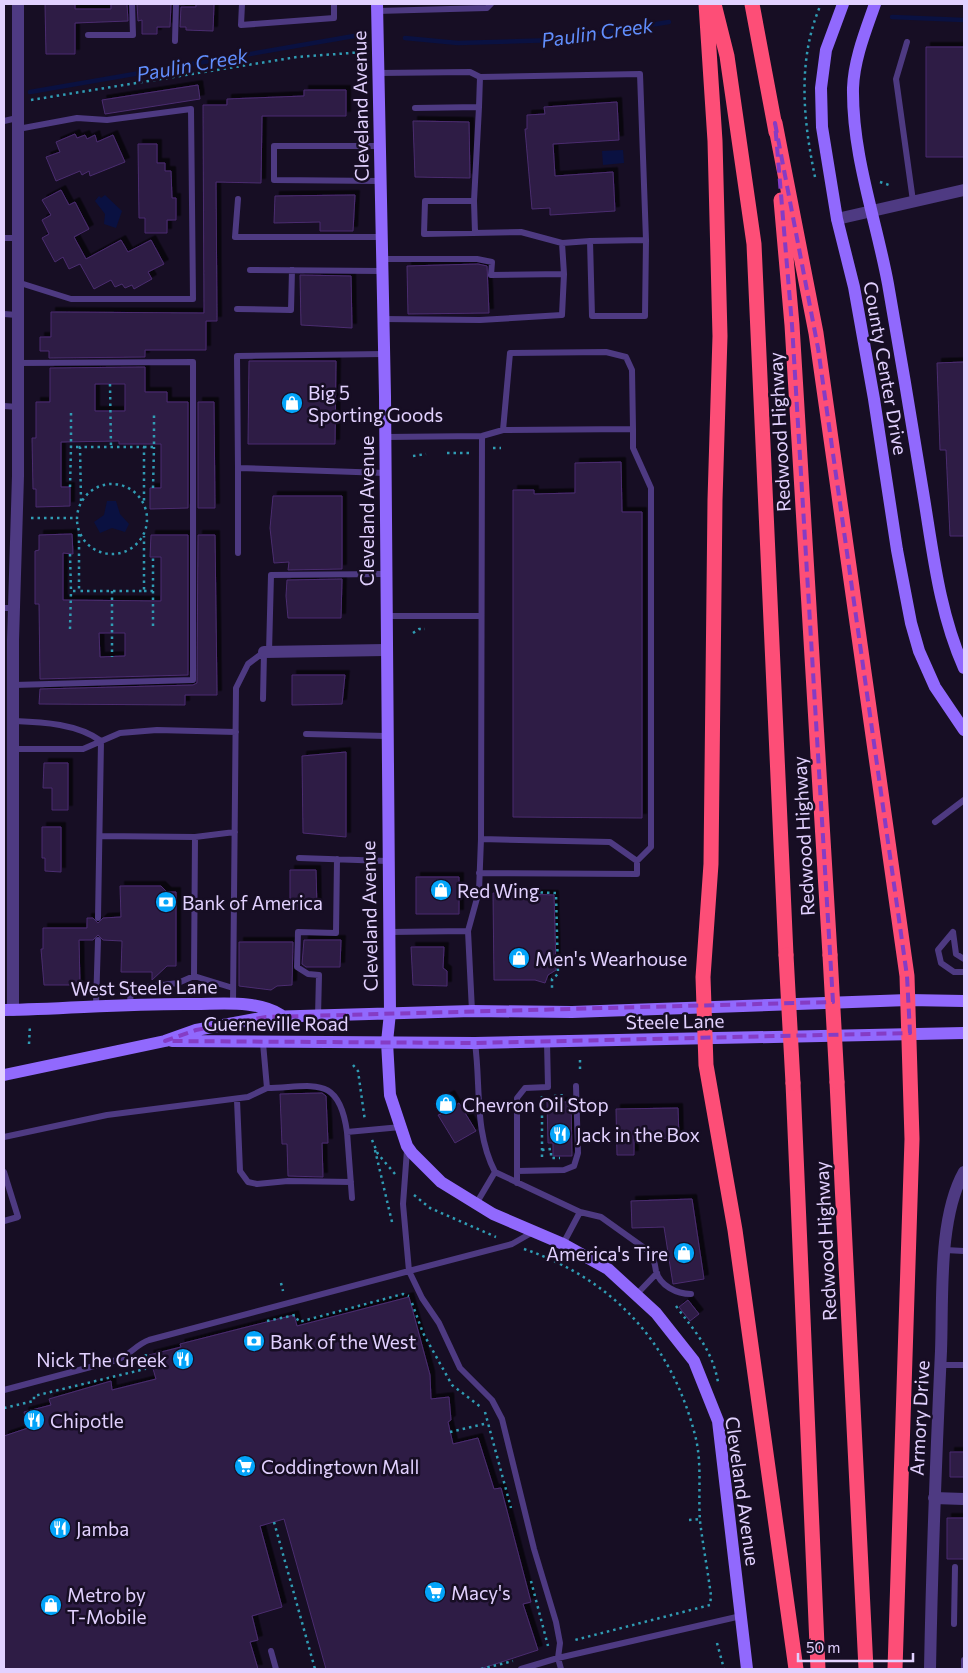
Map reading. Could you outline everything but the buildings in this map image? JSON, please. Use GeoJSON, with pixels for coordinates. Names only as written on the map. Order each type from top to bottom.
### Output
{"type":"FeatureCollection","features":[{"type":"Feature","properties":{"kind":"highway"},"geometry":{"type":"LineString","coordinates":[[706,4],[715,141],[720,336],[715,500],[712,864],[703,977],[707,1040],[706,1065],[735,1230],[796,1669]]}},
{"type":"Feature","properties":{"kind":"highway","name":"Redwood Highway"},"geometry":{"type":"LineString","coordinates":[[714,4],[727,56],[754,244],[818,1669]]}},
{"type":"Feature","properties":{"kind":"highway","name":"Redwood Highway"},"geometry":{"type":"LineString","coordinates":[[752,4],[775,123],[792,325],[830,955],[866,1669]]}},
{"type":"Feature","properties":{"kind":"highway"},"geometry":{"type":"LineString","coordinates":[[775,123],[817,340],[907,976],[912,1139],[895,1669]]}},
{"type":"Feature","properties":{"kind":"main road","name":"County Center Drive"},"geometry":{"type":"LineString","coordinates":[[843,4],[826,50],[821,88],[822,127],[836,219],[854,287],[911,624],[919,651],[935,687],[964,730]]}},
{"type":"Feature","properties":{"kind":"main road","name":"County Center Drive"},"geometry":{"type":"LineString","coordinates":[[874,4],[860,47],[853,86],[854,124],[870,212],[891,299],[931,545],[945,616],[951,639],[964,668]]}},
{"type":"Feature","properties":{"kind":"main road","name":"Cleveland Avenue"},"geometry":{"type":"LineString","coordinates":[[377,7],[385,437],[385,650],[390,1013],[387,1042],[390,1095],[407,1146],[441,1182],[493,1214],[563,1244],[608,1269],[656,1313],[694,1361],[718,1421],[747,1669]]}},
{"type":"Feature","properties":{"kind":"main road","name":"Steele Lane"},"geometry":{"type":"LineString","coordinates":[[390,1013],[472,1011],[572,1012],[908,1000],[964,1001]]}},
{"type":"Feature","properties":{"kind":"main road","name":"West Steele Lane"},"geometry":{"type":"LineString","coordinates":[[8,1010],[130,1003],[233,1003],[272,1009],[284,1017]]}},
{"type":"Feature","properties":{"kind":"main road","name":"Guerneville Road"},"geometry":{"type":"LineString","coordinates":[[4,1075],[165,1041],[196,1030],[266,1017],[390,1013]]}},
{"type":"Feature","properties":{"kind":"main road","name":"Steele Lane"},"geometry":{"type":"LineString","coordinates":[[387,1042],[475,1043],[707,1040],[964,1033]]}},
{"type":"Feature","properties":{"kind":"main road","name":"Guerneville Road"},"geometry":{"type":"LineString","coordinates":[[165,1041],[263,1043],[387,1042]]}},
{"type":"Feature","properties":{"kind":"street"},"geometry":{"type":"LineString","coordinates":[[8,1010],[15,749],[11,716],[14,685],[9,640],[9,608],[18,407],[18,4]]}},
{"type":"Feature","properties":{"kind":"street"},"geometry":{"type":"LineString","coordinates":[[836,219],[964,190]]}},
{"type":"Feature","properties":{"kind":"street"},"geometry":{"type":"LineString","coordinates":[[266,652],[385,650]]}},
{"type":"Feature","properties":{"kind":"street","name":"Armory Drive"},"geometry":{"type":"LineString","coordinates":[[930,1669],[934,1498],[946,1230],[956,1186],[964,1172]]}},
{"type":"Feature","properties":{"kind":"street"},"geometry":{"type":"LineString","coordinates":[[934,1498],[964,1500]]}},
{"type":"Feature","properties":{"kind":"lane"},"geometry":{"type":"LineString","coordinates":[[88,34],[133,34],[132,4]]}},
{"type":"Feature","properties":{"kind":"lane"},"geometry":{"type":"LineString","coordinates":[[175,41],[176,4]]}},
{"type":"Feature","properties":{"kind":"lane"},"geometry":{"type":"LineString","coordinates":[[242,4],[241,25],[334,18],[334,4]]}},
{"type":"Feature","properties":{"kind":"lane"},"geometry":{"type":"LineString","coordinates":[[377,7],[487,8],[491,4]]}},
{"type":"Feature","properties":{"kind":"lane"},"geometry":{"type":"LineString","coordinates":[[907,42],[896,79],[913,201]]}},
{"type":"Feature","properties":{"kind":"lane"},"geometry":{"type":"LineString","coordinates":[[378,73],[470,72],[480,78],[640,74],[646,240],[645,316],[592,316],[590,241]]}},
{"type":"Feature","properties":{"kind":"lane"},"geometry":{"type":"LineString","coordinates":[[475,233],[474,201],[480,78]]}},
{"type":"Feature","properties":{"kind":"lane"},"geometry":{"type":"LineString","coordinates":[[415,108],[479,107]]}},
{"type":"Feature","properties":{"kind":"lane"},"geometry":{"type":"LineString","coordinates":[[4,121],[17,123],[77,118],[107,120],[192,109],[193,299],[71,298],[17,282]]}},
{"type":"Feature","properties":{"kind":"lane"},"geometry":{"type":"LineString","coordinates":[[380,146],[274,146],[274,180],[380,181]]}},
{"type":"Feature","properties":{"kind":"lane"},"geometry":{"type":"LineString","coordinates":[[238,199],[235,237],[382,237]]}},
{"type":"Feature","properties":{"kind":"lane"},"geometry":{"type":"LineString","coordinates":[[474,201],[425,201],[424,234],[521,232],[562,243],[646,240]]}},
{"type":"Feature","properties":{"kind":"lane"},"geometry":{"type":"LineString","coordinates":[[4,238],[17,238]]}},
{"type":"Feature","properties":{"kind":"lane"},"geometry":{"type":"LineString","coordinates":[[383,319],[480,320],[562,315],[564,274],[562,243]]}},
{"type":"Feature","properties":{"kind":"lane"},"geometry":{"type":"LineString","coordinates":[[250,270],[292,270],[476,259],[492,262],[491,275],[564,274]]}},
{"type":"Feature","properties":{"kind":"lane"},"geometry":{"type":"LineString","coordinates":[[237,309],[291,310],[292,270]]}},
{"type":"Feature","properties":{"kind":"lane"},"geometry":{"type":"LineString","coordinates":[[4,314],[17,314]]}},
{"type":"Feature","properties":{"kind":"lane"},"geometry":{"type":"LineString","coordinates":[[479,873],[637,874],[637,861],[651,847],[651,488],[633,448],[632,370],[626,357],[606,352],[510,353],[503,430]]}},
{"type":"Feature","properties":{"kind":"lane"},"geometry":{"type":"LineString","coordinates":[[238,553],[237,356],[384,354]]}},
{"type":"Feature","properties":{"kind":"lane"},"geometry":{"type":"LineString","coordinates":[[14,685],[194,680],[193,362],[17,363]]}},
{"type":"Feature","properties":{"kind":"lane"},"geometry":{"type":"LineString","coordinates":[[4,406],[18,407]]}},
{"type":"Feature","properties":{"kind":"lane"},"geometry":{"type":"LineString","coordinates":[[385,437],[482,436],[503,430],[633,429]]}},
{"type":"Feature","properties":{"kind":"lane"},"geometry":{"type":"LineString","coordinates":[[472,1011],[468,932],[479,891],[481,840],[480,616],[482,436]]}},
{"type":"Feature","properties":{"kind":"lane"},"geometry":{"type":"LineString","coordinates":[[238,468],[385,473]]}},
{"type":"Feature","properties":{"kind":"lane"},"geometry":{"type":"LineString","coordinates":[[263,699],[271,575],[385,574]]}},
{"type":"Feature","properties":{"kind":"lane"},"geometry":{"type":"LineString","coordinates":[[385,616],[480,616]]}},
{"type":"Feature","properties":{"kind":"lane"},"geometry":{"type":"LineString","coordinates":[[233,1003],[236,688],[248,664],[266,652]]}},
{"type":"Feature","properties":{"kind":"lane"},"geometry":{"type":"LineString","coordinates":[[11,716],[90,732],[100,741],[98,918]]}},
{"type":"Feature","properties":{"kind":"lane"},"geometry":{"type":"LineString","coordinates":[[15,749],[82,749],[120,733],[157,730],[236,732]]}},
{"type":"Feature","properties":{"kind":"lane"},"geometry":{"type":"LineString","coordinates":[[306,734],[386,736]]}},
{"type":"Feature","properties":{"kind":"lane"},"geometry":{"type":"LineString","coordinates":[[935,822],[964,800]]}},
{"type":"Feature","properties":{"kind":"lane"},"geometry":{"type":"LineString","coordinates":[[100,836],[195,837],[235,832]]}},
{"type":"Feature","properties":{"kind":"lane"},"geometry":{"type":"LineString","coordinates":[[194,976],[195,837]]}},
{"type":"Feature","properties":{"kind":"lane"},"geometry":{"type":"LineString","coordinates":[[481,840],[610,842],[637,861]]}},
{"type":"Feature","properties":{"kind":"lane"},"geometry":{"type":"LineString","coordinates":[[299,858],[387,861]]}},
{"type":"Feature","properties":{"kind":"lane"},"geometry":{"type":"LineString","coordinates":[[318,1016],[319,975],[308,974],[297,967],[298,932],[336,933],[337,859]]}},
{"type":"Feature","properties":{"kind":"lane"},"geometry":{"type":"LineString","coordinates":[[388,932],[468,932]]}},
{"type":"Feature","properties":{"kind":"lane"},"geometry":{"type":"LineString","coordinates":[[964,959],[956,954],[953,932],[938,950],[941,964],[954,972],[964,972]]}},
{"type":"Feature","properties":{"kind":"lane"},"geometry":{"type":"LineString","coordinates":[[96,1005],[98,940]]}},
{"type":"Feature","properties":{"kind":"lane"},"geometry":{"type":"LineString","coordinates":[[130,1003],[130,989],[178,982],[194,976],[233,988]]}},
{"type":"Feature","properties":{"kind":"lane"},"geometry":{"type":"LineString","coordinates":[[517,1182],[517,1098],[525,1088],[548,1087],[547,1041]]}},
{"type":"Feature","properties":{"kind":"lane"},"geometry":{"type":"LineString","coordinates":[[263,1043],[266,1088]]}},
{"type":"Feature","properties":{"kind":"lane"},"geometry":{"type":"LineString","coordinates":[[475,1043],[479,1073],[481,1128],[487,1153],[495,1172],[580,1212],[601,1217],[650,1252],[657,1273],[671,1289],[691,1294]]}},
{"type":"Feature","properties":{"kind":"lane"},"geometry":{"type":"LineString","coordinates":[[517,1171],[564,1170],[574,1166],[578,1153],[576,1086]]}},
{"type":"Feature","properties":{"kind":"lane"},"geometry":{"type":"LineString","coordinates":[[4,1137],[107,1115],[237,1100],[266,1088],[320,1087],[331,1090],[340,1101],[343,1109],[347,1132],[352,1198]]}},
{"type":"Feature","properties":{"kind":"lane"},"geometry":{"type":"LineString","coordinates":[[237,1100],[240,1170],[244,1179],[252,1184],[314,1180],[351,1182]]}},
{"type":"Feature","properties":{"kind":"lane"},"geometry":{"type":"LineString","coordinates":[[347,1132],[401,1127]]}},
{"type":"Feature","properties":{"kind":"lane"},"geometry":{"type":"LineString","coordinates":[[407,1146],[403,1204],[409,1271],[422,1298],[439,1323],[460,1368],[492,1400],[502,1419],[534,1549],[556,1622],[560,1643],[558,1658],[561,1669]]}},
{"type":"Feature","properties":{"kind":"lane"},"geometry":{"type":"LineString","coordinates":[[4,1172],[18,1217],[4,1221]]}},
{"type":"Feature","properties":{"kind":"lane"},"geometry":{"type":"LineString","coordinates":[[476,1204],[495,1172]]}},
{"type":"Feature","properties":{"kind":"lane"},"geometry":{"type":"LineString","coordinates":[[563,1244],[580,1212]]}},
{"type":"Feature","properties":{"kind":"lane"},"geometry":{"type":"LineString","coordinates":[[4,1390],[117,1360],[131,1354],[140,1345],[150,1340],[512,1244],[534,1232]]}},
{"type":"Feature","properties":{"kind":"lane"},"geometry":{"type":"LineString","coordinates":[[945,1250],[964,1250]]}},
{"type":"Feature","properties":{"kind":"lane"},"geometry":{"type":"LineString","coordinates":[[637,1294],[657,1273]]}},
{"type":"Feature","properties":{"kind":"lane"},"geometry":{"type":"LineString","coordinates":[[940,1365],[964,1365]]}},
{"type":"Feature","properties":{"kind":"lane"},"geometry":{"type":"LineString","coordinates":[[954,1624],[955,1568]]}},
{"type":"Feature","properties":{"kind":"lane"},"geometry":{"type":"LineString","coordinates":[[521,1669],[558,1658],[741,1616]]}},
{"type":"Feature","properties":{"kind":"lane"},"geometry":{"type":"LineString","coordinates":[[270,1650],[276,1669]]}},
{"type":"Feature","properties":{"kind":"lane"},"geometry":{"type":"LineString","coordinates":[[964,1660],[964,1669]]}},
{"type":"Feature","properties":{"kind":"path"},"geometry":{"type":"LineString","coordinates":[[17,102],[297,57],[378,52]]}},
{"type":"Feature","properties":{"kind":"path"},"geometry":{"type":"LineString","coordinates":[[880,182],[892,186]]}},
{"type":"Feature","properties":{"kind":"path"},"geometry":{"type":"LineString","coordinates":[[110,384],[110,447]]}},
{"type":"Feature","properties":{"kind":"path"},"geometry":{"type":"LineString","coordinates":[[70,487],[71,413]]}},
{"type":"Feature","properties":{"kind":"path"},"geometry":{"type":"LineString","coordinates":[[154,415],[154,488]]}},
{"type":"Feature","properties":{"kind":"path"},"geometry":{"type":"LineString","coordinates":[[71,447],[154,447]]}},
{"type":"Feature","properties":{"kind":"path"},"geometry":{"type":"LineString","coordinates":[[79,591],[79,532],[77,518],[80,502],[80,447]]}},
{"type":"Feature","properties":{"kind":"path"},"geometry":{"type":"LineString","coordinates":[[144,447],[144,504],[148,518],[144,534],[144,591]]}},
{"type":"Feature","properties":{"kind":"path"},"geometry":{"type":"LineString","coordinates":[[492,448],[501,448]]}},
{"type":"Feature","properties":{"kind":"path"},"geometry":{"type":"LineString","coordinates":[[447,453],[469,453]]}},
{"type":"Feature","properties":{"kind":"path"},"geometry":{"type":"LineString","coordinates":[[413,456],[426,454]]}},
{"type":"Feature","properties":{"kind":"path"},"geometry":{"type":"LineString","coordinates":[[80,502],[97,486],[120,484],[131,489],[144,504]]}},
{"type":"Feature","properties":{"kind":"path"},"geometry":{"type":"LineString","coordinates":[[29,518],[77,518]]}},
{"type":"Feature","properties":{"kind":"path"},"geometry":{"type":"LineString","coordinates":[[79,532],[88,546],[98,552],[110,555],[122,554],[132,548],[144,534]]}},
{"type":"Feature","properties":{"kind":"path"},"geometry":{"type":"LineString","coordinates":[[70,554],[70,629]]}},
{"type":"Feature","properties":{"kind":"path"},"geometry":{"type":"LineString","coordinates":[[153,557],[154,629]]}},
{"type":"Feature","properties":{"kind":"path"},"geometry":{"type":"LineString","coordinates":[[71,591],[153,591]]}},
{"type":"Feature","properties":{"kind":"path"},"geometry":{"type":"LineString","coordinates":[[112,591],[112,656]]}},
{"type":"Feature","properties":{"kind":"path"},"geometry":{"type":"LineString","coordinates":[[413,633],[419,629],[425,629]]}},
{"type":"Feature","properties":{"kind":"path"},"geometry":{"type":"LineString","coordinates":[[495,891],[556,893],[558,974],[552,979],[552,991]]}},
{"type":"Feature","properties":{"kind":"path"},"geometry":{"type":"LineString","coordinates":[[29,1044],[30,1026]]}},
{"type":"Feature","properties":{"kind":"path"},"geometry":{"type":"LineString","coordinates":[[580,1060],[580,1069]]}},
{"type":"Feature","properties":{"kind":"path"},"geometry":{"type":"LineString","coordinates":[[353,1065],[358,1072],[363,1114],[372,1140],[378,1154],[404,1184],[430,1208],[512,1244],[551,1258],[580,1274],[629,1311],[678,1382],[696,1439],[701,1478],[700,1519],[711,1596],[710,1605],[575,1640]]}},
{"type":"Feature","properties":{"kind":"path"},"geometry":{"type":"LineString","coordinates":[[542,1159],[542,1096],[566,1095]]}},
{"type":"Feature","properties":{"kind":"path"},"geometry":{"type":"LineString","coordinates":[[372,1140],[394,1228]]}},
{"type":"Feature","properties":{"kind":"path"},"geometry":{"type":"LineString","coordinates":[[542,1150],[551,1150],[551,1158],[560,1158],[574,1166]]}},
{"type":"Feature","properties":{"kind":"path"},"geometry":{"type":"LineString","coordinates":[[281,1283],[283,1291]]}},
{"type":"Feature","properties":{"kind":"path"},"geometry":{"type":"LineString","coordinates":[[265,1322],[295,1315],[299,1322],[403,1294],[409,1295],[423,1333],[442,1363],[452,1385],[485,1410],[511,1508]]}},
{"type":"Feature","properties":{"kind":"path"},"geometry":{"type":"LineString","coordinates":[[4,1408],[34,1400],[34,1396],[145,1369],[145,1353],[154,1351]]}},
{"type":"Feature","properties":{"kind":"path"},"geometry":{"type":"LineString","coordinates":[[450,1432],[488,1423]]}},
{"type":"Feature","properties":{"kind":"path"},"geometry":{"type":"LineString","coordinates":[[689,1520],[700,1519]]}},
{"type":"Feature","properties":{"kind":"path"},"geometry":{"type":"LineString","coordinates":[[274,1522],[315,1669]]}},
{"type":"Feature","properties":{"kind":"path"},"geometry":{"type":"LineString","coordinates":[[529,1574],[549,1652]]}},
{"type":"Feature","properties":{"kind":"path"},"geometry":{"type":"LineString","coordinates":[[717,1643],[724,1669]]}},
{"type":"Feature","properties":{"kind":"path"},"geometry":{"type":"LineString","coordinates":[[481,1669],[514,1661]]}},
{"type":"Feature","properties":{"kind":"highlighted area"},"geometry":{"type":"Polygon","coordinates":[[[775,123],[818,348],[907,976],[910,1033],[475,1043],[165,1041],[196,1030],[266,1017],[833,1002],[792,325],[775,123]]]}},
{"type":"Feature","properties":{"kind":"shaded area"},"geometry":{"type":"Polygon","coordinates":[[[623,150],[624,163],[603,165],[602,151],[623,150]]]}},
{"type":"Feature","properties":{"kind":"shaded area"},"geometry":{"type":"Polygon","coordinates":[[[105,195],[122,211],[116,228],[104,224],[105,214],[95,201],[99,196],[101,198],[105,195]]]}},
{"type":"Feature","properties":{"kind":"shaded area"},"geometry":{"type":"Polygon","coordinates":[[[107,501],[116,501],[120,514],[129,524],[125,532],[112,528],[100,533],[94,522],[104,515],[107,501]]]}},
{"type":"Feature","properties":{"kind":"waterway","name":"Paulin Creek"},"geometry":{"type":"LineString","coordinates":[[892,17],[964,20]]}},
{"type":"Feature","properties":{"kind":"waterway","name":"Paulin Creek"},"geometry":{"type":"LineString","coordinates":[[405,38],[458,43],[556,40],[669,22]]}},
{"type":"Feature","properties":{"kind":"waterway","name":"Paulin Creek"},"geometry":{"type":"LineString","coordinates":[[30,92],[354,36]]}},
{"type":"Feature","properties":{"kind":"place","name":"Big 5 Sporting Goods"},"geometry":{"type":"Point","coordinates":[292,403]}},
{"type":"Feature","properties":{"kind":"place","name":"Red Wing"},"geometry":{"type":"Point","coordinates":[441,890]}},
{"type":"Feature","properties":{"kind":"place","name":"Bank of America"},"geometry":{"type":"Point","coordinates":[166,902]}},
{"type":"Feature","properties":{"kind":"place","name":"Men's Wearhouse"},"geometry":{"type":"Point","coordinates":[519,958]}},
{"type":"Feature","properties":{"kind":"place","name":"Chevron Oil Stop"},"geometry":{"type":"Point","coordinates":[446,1104]}},
{"type":"Feature","properties":{"kind":"place","name":"Jack in the Box"},"geometry":{"type":"Point","coordinates":[560,1134]}},
{"type":"Feature","properties":{"kind":"place","name":"America's Tire"},"geometry":{"type":"Point","coordinates":[684,1253]}},
{"type":"Feature","properties":{"kind":"place","name":"Bank of the West"},"geometry":{"type":"Point","coordinates":[254,1341]}},
{"type":"Feature","properties":{"kind":"place","name":"Nick The Greek"},"geometry":{"type":"Point","coordinates":[183,1359]}},
{"type":"Feature","properties":{"kind":"place","name":"Chipotle"},"geometry":{"type":"Point","coordinates":[34,1420]}},
{"type":"Feature","properties":{"kind":"place","name":"Coddingtown Mall"},"geometry":{"type":"Point","coordinates":[245,1466]}},
{"type":"Feature","properties":{"kind":"place","name":"Jamba"},"geometry":{"type":"Point","coordinates":[60,1528]}},
{"type":"Feature","properties":{"kind":"place","name":"Macy's"},"geometry":{"type":"Point","coordinates":[435,1592]}},
{"type":"Feature","properties":{"kind":"place","name":"Metro by T-Mobile"},"geometry":{"type":"Point","coordinates":[51,1605]}}]}
